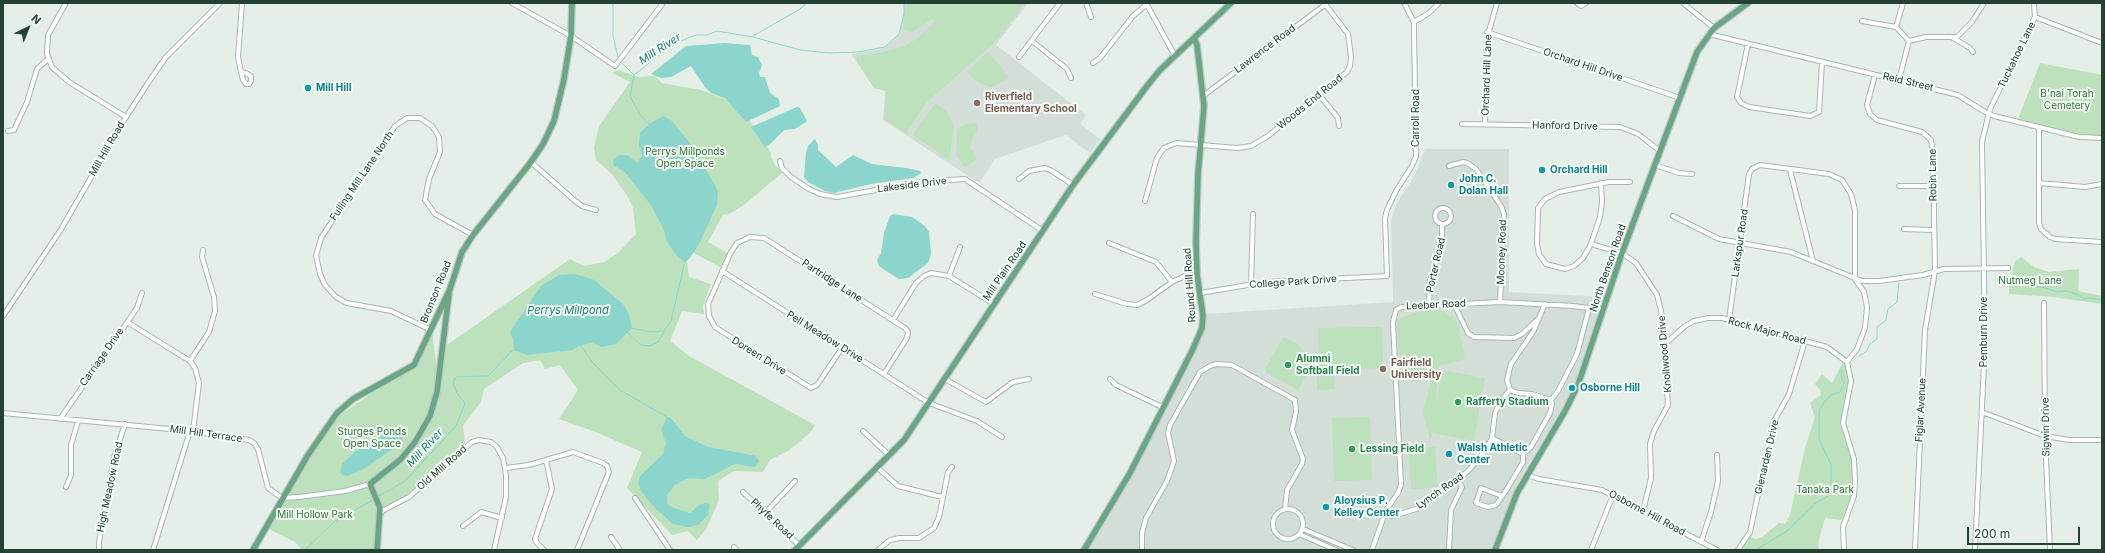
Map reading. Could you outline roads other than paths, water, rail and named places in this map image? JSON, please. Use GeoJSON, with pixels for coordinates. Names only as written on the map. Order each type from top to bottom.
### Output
{"type":"FeatureCollection","features":[{"type":"Feature","properties":{"kind":"main road","name":"Bronson Road"},"geometry":{"type":"LineString","coordinates":[[253,550],[308,455],[337,413],[353,399],[414,365],[450,289],[462,252],[473,235],[531,162],[543,144],[554,121],[563,85],[571,36],[572,3]]}},
{"type":"Feature","properties":{"kind":"main road","name":"Mill Plain Road"},"geometry":{"type":"LineString","coordinates":[[798,548],[890,456],[904,440],[1073,185],[1147,86],[1175,56],[1231,3]]}},
{"type":"Feature","properties":{"kind":"main road","name":"North Benson Road"},"geometry":{"type":"LineString","coordinates":[[1495,550],[1514,500],[1573,396],[1604,310],[1622,253],[1697,52],[1714,28],[1748,3]]}},
{"type":"Feature","properties":{"kind":"main road","name":"Round Hill Road"},"geometry":{"type":"LineString","coordinates":[[1084,550],[1100,520],[1130,474],[1200,333],[1203,316],[1197,274],[1196,205],[1204,113],[1197,45],[1194,38]]}},
{"type":"Feature","properties":{"kind":"main road"},"geometry":{"type":"LineString","coordinates":[[377,550],[380,510],[372,487],[401,459],[415,442],[430,416],[437,392],[450,289]]}},
{"type":"Feature","properties":{"kind":"street","name":"Mill Hill Road"},"geometry":{"type":"LineString","coordinates":[[3,316],[60,231],[126,117],[69,82],[52,67],[46,48],[48,35],[66,3]]}},
{"type":"Feature","properties":{"kind":"street"},"geometry":{"type":"LineString","coordinates":[[126,117],[166,57],[220,3]]}},
{"type":"Feature","properties":{"kind":"street"},"geometry":{"type":"LineString","coordinates":[[512,3],[571,36],[615,66],[663,3]]}},
{"type":"Feature","properties":{"kind":"street"},"geometry":{"type":"LineString","coordinates":[[1019,57],[1060,3]]}},
{"type":"Feature","properties":{"kind":"street"},"geometry":{"type":"LineString","coordinates":[[1086,3],[1091,17]]}},
{"type":"Feature","properties":{"kind":"street","name":"Carroll Road"},"geometry":{"type":"LineString","coordinates":[[1388,276],[1385,218],[1386,210],[1412,166],[1416,156],[1414,22],[1404,3]]}},
{"type":"Feature","properties":{"kind":"street"},"geometry":{"type":"LineString","coordinates":[[1414,22],[1429,13],[1439,3]]}},
{"type":"Feature","properties":{"kind":"street","name":"Orchard Hill Lane"},"geometry":{"type":"LineString","coordinates":[[1485,124],[1488,32],[1497,3]]}},
{"type":"Feature","properties":{"kind":"street"},"geometry":{"type":"LineString","coordinates":[[1576,3],[1581,6],[1586,3]]}},
{"type":"Feature","properties":{"kind":"street"},"geometry":{"type":"LineString","coordinates":[[1683,3],[1714,28]]}},
{"type":"Feature","properties":{"kind":"street"},"geometry":{"type":"LineString","coordinates":[[1896,27],[1903,3]]}},
{"type":"Feature","properties":{"kind":"street"},"geometry":{"type":"LineString","coordinates":[[1909,41],[1933,37],[1953,38],[1960,35],[1972,22],[1984,3]]}},
{"type":"Feature","properties":{"kind":"street"},"geometry":{"type":"LineString","coordinates":[[2034,3],[2035,17]]}},
{"type":"Feature","properties":{"kind":"street"},"geometry":{"type":"LineString","coordinates":[[240,4],[238,58],[242,72]]}},
{"type":"Feature","properties":{"kind":"street"},"geometry":{"type":"LineString","coordinates":[[1093,63],[1100,58],[1133,16],[1147,4],[1175,56]]}},
{"type":"Feature","properties":{"kind":"street","name":"Woods End Road"},"geometry":{"type":"LineString","coordinates":[[1145,201],[1157,158],[1161,150],[1170,144],[1201,144],[1236,148],[1251,146],[1268,136],[1320,96],[1343,76],[1349,69],[1351,62],[1348,34],[1326,4]]}},
{"type":"Feature","properties":{"kind":"street","name":"Lawrence Road"},"geometry":{"type":"LineString","coordinates":[[1203,96],[1326,4]]}},
{"type":"Feature","properties":{"kind":"street","name":"Tuckahoe Lane"},"geometry":{"type":"LineString","coordinates":[[1989,114],[2035,17],[2102,43]]}},
{"type":"Feature","properties":{"kind":"street"},"geometry":{"type":"LineString","coordinates":[[1862,21],[1896,27],[1909,41]]}},
{"type":"Feature","properties":{"kind":"street","name":"Orchard Hill Drive"},"geometry":{"type":"LineString","coordinates":[[1488,32],[1680,98]]}},
{"type":"Feature","properties":{"kind":"street","name":"Reid Street"},"geometry":{"type":"LineString","coordinates":[[1709,34],[1962,96],[1989,114],[2079,137],[2102,138]]}},
{"type":"Feature","properties":{"kind":"street"},"geometry":{"type":"LineString","coordinates":[[1953,38],[1970,48],[1973,52]]}},
{"type":"Feature","properties":{"kind":"street"},"geometry":{"type":"LineString","coordinates":[[1032,41],[1067,69],[1071,78]]}},
{"type":"Feature","properties":{"kind":"street"},"geometry":{"type":"LineString","coordinates":[[1899,80],[1909,41]]}},
{"type":"Feature","properties":{"kind":"street"},"geometry":{"type":"LineString","coordinates":[[1748,44],[1737,97],[1741,103],[1749,107],[1810,116],[1819,112],[1822,62]]}},
{"type":"Feature","properties":{"kind":"street"},"geometry":{"type":"LineString","coordinates":[[8,131],[14,130],[27,102],[37,69],[49,58]]}},
{"type":"Feature","properties":{"kind":"street","name":"Robin Lane"},"geometry":{"type":"LineString","coordinates":[[1875,75],[1867,105],[1868,111],[1875,119],[1918,130],[1929,138],[1933,153],[1933,230],[1935,271]]}},
{"type":"Feature","properties":{"kind":"street"},"geometry":{"type":"LineString","coordinates":[[1320,96],[1338,118],[1339,126]]}},
{"type":"Feature","properties":{"kind":"street","name":"Pemburn Drive"},"geometry":{"type":"LineString","coordinates":[[1975,550],[1985,344],[1982,149],[1989,114]]}},
{"type":"Feature","properties":{"kind":"street","name":"Fulling Mill Lane North"},"geometry":{"type":"LineString","coordinates":[[431,330],[390,311],[347,303],[336,297],[325,285],[320,274],[316,256],[321,238],[395,126],[407,118],[420,118],[432,126],[439,136],[440,152],[429,179],[425,200],[435,214],[473,235]]}},
{"type":"Feature","properties":{"kind":"street","name":"Hanford Drive"},"geometry":{"type":"LineString","coordinates":[[1462,124],[1620,127],[1638,134],[1660,151]]}},
{"type":"Feature","properties":{"kind":"street"},"geometry":{"type":"LineString","coordinates":[[2039,127],[2039,223],[2045,234],[2055,239],[2102,242]]}},
{"type":"Feature","properties":{"kind":"street","name":"Lakeside Drive"},"geometry":{"type":"LineString","coordinates":[[780,161],[782,168],[790,177],[809,189],[820,194],[837,196],[920,182],[965,179],[1043,231]]}},
{"type":"Feature","properties":{"kind":"street"},"geometry":{"type":"LineString","coordinates":[[531,162],[582,206],[596,210]]}},
{"type":"Feature","properties":{"kind":"street","name":"Mooney Road"},"geometry":{"type":"LineString","coordinates":[[1449,166],[1463,162],[1476,168],[1501,206],[1504,214],[1500,302]]}},
{"type":"Feature","properties":{"kind":"street"},"geometry":{"type":"LineString","coordinates":[[1655,165],[1679,174],[1692,174]]}},
{"type":"Feature","properties":{"kind":"street","name":"Larkspur Road"},"geometry":{"type":"LineString","coordinates":[[1729,320],[1741,243],[1749,174],[1754,167],[1760,165],[1790,170]]}},
{"type":"Feature","properties":{"kind":"street"},"geometry":{"type":"LineString","coordinates":[[1019,179],[1029,171],[1044,168],[1052,171],[1073,185]]}},
{"type":"Feature","properties":{"kind":"street"},"geometry":{"type":"LineString","coordinates":[[1814,261],[1790,170],[1836,176],[1842,180],[1848,188],[1853,202],[1856,220],[1855,279],[1865,296],[1867,316],[1865,328],[1857,349],[1847,362],[1851,382],[1843,423],[1854,459],[1855,482],[1854,496],[1843,527],[1844,550]]}},
{"type":"Feature","properties":{"kind":"street"},"geometry":{"type":"LineString","coordinates":[[1601,184],[1602,202],[1600,217],[1591,244],[1582,258],[1574,266],[1565,269],[1546,264],[1539,254],[1537,244],[1538,208],[1545,199],[1559,192],[1601,184],[1630,182]]}},
{"type":"Feature","properties":{"kind":"street"},"geometry":{"type":"LineString","coordinates":[[2039,184],[2085,187],[2102,184]]}},
{"type":"Feature","properties":{"kind":"street"},"geometry":{"type":"LineString","coordinates":[[1900,186],[1933,186]]}},
{"type":"Feature","properties":{"kind":"street","name":"Porter Road"},"geometry":{"type":"LineString","coordinates":[[1444,208],[1449,211],[1451,219],[1448,223],[1442,225],[1437,222],[1434,215],[1439,209],[1444,208]]}},
{"type":"Feature","properties":{"kind":"street"},"geometry":{"type":"LineString","coordinates":[[1252,284],[1253,214]]}},
{"type":"Feature","properties":{"kind":"street"},"geometry":{"type":"LineString","coordinates":[[1673,216],[1719,239],[1784,250],[1855,279],[1879,281],[1923,275],[1944,268],[2008,268]]}},
{"type":"Feature","properties":{"kind":"street","name":"Porter Road"},"geometry":{"type":"LineString","coordinates":[[1429,305],[1430,281],[1442,243],[1442,225]]}},
{"type":"Feature","properties":{"kind":"street"},"geometry":{"type":"LineString","coordinates":[[1904,229],[1933,230]]}},
{"type":"Feature","properties":{"kind":"street","name":"Partridge Lane"},"geometry":{"type":"LineString","coordinates":[[722,271],[737,243],[746,237],[762,237],[905,328],[908,334],[884,374]]}},
{"type":"Feature","properties":{"kind":"street"},"geometry":{"type":"LineString","coordinates":[[1109,243],[1156,262],[1172,282]]}},
{"type":"Feature","properties":{"kind":"street"},"geometry":{"type":"LineString","coordinates":[[1591,244],[1622,253]]}},
{"type":"Feature","properties":{"kind":"street"},"geometry":{"type":"LineString","coordinates":[[949,276],[960,247]]}},
{"type":"Feature","properties":{"kind":"street"},"geometry":{"type":"LineString","coordinates":[[190,361],[209,332],[215,311],[214,297],[202,257],[203,250]]}},
{"type":"Feature","properties":{"kind":"street","name":"Knollwood Drive"},"geometry":{"type":"LineString","coordinates":[[1622,253],[1641,268],[1657,295],[1661,310],[1665,344],[1668,405],[1654,431],[1650,444],[1651,478],[1643,511]]}},
{"type":"Feature","properties":{"kind":"street","name":"Pell Meadow Drive"},"geometry":{"type":"LineString","coordinates":[[722,271],[929,403],[977,421],[1002,438]]}},
{"type":"Feature","properties":{"kind":"street","name":"Doreen Drive"},"geometry":{"type":"LineString","coordinates":[[722,271],[709,300],[708,309],[711,323],[719,331],[811,388],[817,385],[842,348]]}},
{"type":"Feature","properties":{"kind":"street","name":"Figlar Avenue"},"geometry":{"type":"LineString","coordinates":[[1915,550],[1925,330],[1935,271]]}},
{"type":"Feature","properties":{"kind":"street"},"geometry":{"type":"LineString","coordinates":[[892,320],[921,278],[936,273],[949,276],[994,304]]}},
{"type":"Feature","properties":{"kind":"street"},"geometry":{"type":"LineString","coordinates":[[1095,294],[1127,304],[1137,305],[1147,300],[1172,282],[1185,276],[1197,274]]}},
{"type":"Feature","properties":{"kind":"street","name":"College Park Drive"},"geometry":{"type":"LineString","coordinates":[[1200,293],[1252,284],[1388,276]]}},
{"type":"Feature","properties":{"kind":"street","name":"Carriage Drive"},"geometry":{"type":"LineString","coordinates":[[60,419],[137,308],[142,293]]}},
{"type":"Feature","properties":{"kind":"street","name":"Leeber Road"},"geometry":{"type":"LineString","coordinates":[[1372,550],[1384,514],[1398,494],[1402,478],[1397,417],[1394,315],[1401,307],[1500,302],[1545,304],[1604,310]]}},
{"type":"Feature","properties":{"kind":"street","name":"Sigwin Drive"},"geometry":{"type":"LineString","coordinates":[[2044,303],[2045,436],[2050,550]]}},
{"type":"Feature","properties":{"kind":"street"},"geometry":{"type":"LineString","coordinates":[[1454,304],[1468,333],[1474,337],[1514,338],[1522,334],[1538,319]]}},
{"type":"Feature","properties":{"kind":"street"},"geometry":{"type":"LineString","coordinates":[[1545,304],[1533,332],[1511,364],[1507,380],[1510,390],[1551,400]]}},
{"type":"Feature","properties":{"kind":"street"},"geometry":{"type":"LineString","coordinates":[[1502,496],[1481,488],[1476,503],[1480,506],[1491,507],[1502,496],[1523,462],[1523,454],[1531,447],[1550,413],[1552,404],[1551,400],[1558,391],[1577,354],[1589,308]]}},
{"type":"Feature","properties":{"kind":"street","name":"Rock Major Road"},"geometry":{"type":"LineString","coordinates":[[1665,344],[1685,326],[1694,321],[1708,318],[1729,320],[1827,347],[1847,362]]}},
{"type":"Feature","properties":{"kind":"street"},"geometry":{"type":"LineString","coordinates":[[127,322],[190,361],[197,371],[199,379],[192,431],[153,550]]}},
{"type":"Feature","properties":{"kind":"street","name":"Glenarden Drive"},"geometry":{"type":"LineString","coordinates":[[1738,550],[1750,532],[1773,423],[1789,394],[1805,341]]}},
{"type":"Feature","properties":{"kind":"street"},"geometry":{"type":"LineString","coordinates":[[1142,550],[1142,533],[1146,518],[1167,481],[1174,461],[1168,433],[1170,425],[1200,372],[1205,368],[1217,364],[1232,365],[1240,368],[1295,400],[1296,412],[1292,428],[1303,459],[1302,464],[1286,490],[1285,509]]}},
{"type":"Feature","properties":{"kind":"street"},"geometry":{"type":"LineString","coordinates":[[945,379],[986,402],[1013,382],[1029,379]]}},
{"type":"Feature","properties":{"kind":"street"},"geometry":{"type":"LineString","coordinates":[[1110,379],[1116,384],[1162,407]]}},
{"type":"Feature","properties":{"kind":"street","name":"Lynch Road"},"geometry":{"type":"LineString","coordinates":[[1384,514],[1394,516],[1416,509],[1458,480],[1484,452],[1492,438],[1495,413],[1501,400],[1510,390]]}},
{"type":"Feature","properties":{"kind":"street"},"geometry":{"type":"LineString","coordinates":[[1982,412],[2045,436],[2069,440],[2102,440]]}},
{"type":"Feature","properties":{"kind":"street","name":"Mill Hill Terrace"},"geometry":{"type":"LineString","coordinates":[[3,413],[192,431],[234,437],[253,442],[260,453],[268,487],[273,493],[282,498]]}},
{"type":"Feature","properties":{"kind":"street"},"geometry":{"type":"LineString","coordinates":[[66,487],[70,475],[71,445],[78,421]]}},
{"type":"Feature","properties":{"kind":"street","name":"High Meadow Road"},"geometry":{"type":"LineString","coordinates":[[99,550],[99,542],[114,458],[125,424]]}},
{"type":"Feature","properties":{"kind":"street"},"geometry":{"type":"LineString","coordinates":[[864,431],[890,456]]}},
{"type":"Feature","properties":{"kind":"street"},"geometry":{"type":"LineString","coordinates":[[1492,438],[1523,454]]}},
{"type":"Feature","properties":{"kind":"street","name":"Old Mill Road"},"geometry":{"type":"LineString","coordinates":[[380,510],[409,497],[474,441],[488,442],[496,446],[506,468],[506,497],[494,550]]}},
{"type":"Feature","properties":{"kind":"street"},"geometry":{"type":"LineString","coordinates":[[506,468],[546,460],[575,452],[603,463],[609,470],[577,550]]}},
{"type":"Feature","properties":{"kind":"street"},"geometry":{"type":"LineString","coordinates":[[1701,542],[1711,512],[1718,481],[1717,455]]}},
{"type":"Feature","properties":{"kind":"street"},"geometry":{"type":"LineString","coordinates":[[544,550],[535,539],[552,489],[546,460]]}},
{"type":"Feature","properties":{"kind":"street"},"geometry":{"type":"LineString","coordinates":[[878,550],[890,540],[899,538],[919,538],[927,534],[937,522],[948,472],[952,467]]}},
{"type":"Feature","properties":{"kind":"street"},"geometry":{"type":"LineString","coordinates":[[878,468],[898,486],[942,497]]}},
{"type":"Feature","properties":{"kind":"street","name":"Osborne Hill Road"},"geometry":{"type":"LineString","coordinates":[[1527,475],[1538,479],[1598,489],[1613,495],[1717,550]]}},
{"type":"Feature","properties":{"kind":"street"},"geometry":{"type":"LineString","coordinates":[[1449,550],[1451,541],[1451,510],[1462,487],[1458,480]]}},
{"type":"Feature","properties":{"kind":"street"},"geometry":{"type":"LineString","coordinates":[[766,512],[795,481]]}},
{"type":"Feature","properties":{"kind":"street"},"geometry":{"type":"LineString","coordinates":[[282,498],[372,487]]}},
{"type":"Feature","properties":{"kind":"street","name":"Phyfe Road"},"geometry":{"type":"LineString","coordinates":[[743,492],[766,512],[798,548]]}},
{"type":"Feature","properties":{"kind":"street"},"geometry":{"type":"LineString","coordinates":[[1591,550],[1613,495]]}},
{"type":"Feature","properties":{"kind":"street"},"geometry":{"type":"LineString","coordinates":[[635,498],[670,550]]}},
{"type":"Feature","properties":{"kind":"street"},"geometry":{"type":"LineString","coordinates":[[1280,510],[1295,510],[1299,513],[1303,522],[1303,529],[1299,534],[1290,539],[1279,537],[1272,523],[1280,510]]}},
{"type":"Feature","properties":{"kind":"street"},"geometry":{"type":"LineString","coordinates":[[462,526],[481,512],[502,518]]}},
{"type":"Feature","properties":{"kind":"street"},"geometry":{"type":"LineString","coordinates":[[1303,529],[1353,550]]}},
{"type":"Feature","properties":{"kind":"street"},"geometry":{"type":"LineString","coordinates":[[1299,534],[1336,550]]}},
{"type":"Feature","properties":{"kind":"street"},"geometry":{"type":"LineString","coordinates":[[611,537],[620,550]]}},
{"type":"Feature","properties":{"kind":"water"},"geometry":{"type":"Polygon","coordinates":[[[725,43],[750,45],[752,55],[758,57],[762,65],[759,73],[760,77],[765,77],[770,93],[779,99],[780,106],[746,122],[726,99],[711,93],[705,87],[691,66],[671,77],[661,78],[651,74],[686,46],[725,43]]]}},
{"type":"Feature","properties":{"kind":"water"},"geometry":{"type":"Polygon","coordinates":[[[797,107],[800,108],[807,121],[795,129],[784,130],[765,147],[751,127],[797,107]]]}},
{"type":"Feature","properties":{"kind":"water"},"geometry":{"type":"Polygon","coordinates":[[[663,116],[672,121],[693,147],[718,191],[717,205],[699,244],[690,258],[685,262],[677,256],[667,242],[664,230],[651,205],[624,171],[614,166],[613,160],[620,155],[627,155],[637,163],[642,156],[639,145],[640,133],[649,124],[663,116]]]}},
{"type":"Feature","properties":{"kind":"water"},"geometry":{"type":"Polygon","coordinates":[[[815,139],[818,145],[818,150],[836,167],[853,155],[872,164],[906,168],[920,171],[921,173],[913,178],[871,184],[834,193],[825,191],[808,182],[804,177],[806,152],[808,146],[815,139]]]}},
{"type":"Feature","properties":{"kind":"water"},"geometry":{"type":"Polygon","coordinates":[[[894,214],[912,217],[925,226],[929,232],[931,254],[928,263],[908,278],[899,279],[879,266],[877,260],[881,253],[884,233],[890,216],[894,214]]]}},
{"type":"Feature","properties":{"kind":"water","name":"Perrys Millpond"},"geometry":{"type":"Polygon","coordinates":[[[575,274],[594,280],[623,304],[629,314],[632,328],[616,344],[602,347],[592,343],[581,345],[572,350],[527,355],[514,350],[513,339],[510,332],[541,286],[559,275],[575,274]]]}},
{"type":"Feature","properties":{"kind":"water"},"geometry":{"type":"Polygon","coordinates":[[[667,417],[671,418],[685,436],[708,447],[756,456],[759,461],[755,467],[735,464],[705,479],[689,478],[675,485],[667,495],[667,504],[674,508],[690,513],[699,505],[706,503],[710,505],[708,515],[698,525],[688,527],[673,524],[653,506],[641,491],[638,482],[640,476],[663,454],[666,443],[661,430],[667,417]]]}},
{"type":"Feature","properties":{"kind":"water"},"geometry":{"type":"Polygon","coordinates":[[[400,425],[406,431],[399,445],[360,471],[347,476],[342,475],[340,471],[343,463],[356,451],[400,425]]]}},
{"type":"Feature","properties":{"kind":"waterway"},"geometry":{"type":"LineString","coordinates":[[613,3],[613,36],[618,57]]}},
{"type":"Feature","properties":{"kind":"waterway"},"geometry":{"type":"LineString","coordinates":[[753,36],[800,9],[807,3]]}},
{"type":"Feature","properties":{"kind":"waterway","name":"Mill River"},"geometry":{"type":"LineString","coordinates":[[649,124],[640,115],[630,96],[634,75],[658,56],[681,41],[696,35],[707,35],[717,31],[753,37],[800,50],[829,53],[858,52],[885,47],[899,34],[904,14],[904,3]]}},
{"type":"Feature","properties":{"kind":"waterway"},"geometry":{"type":"LineString","coordinates":[[623,64],[634,75]]}},
{"type":"Feature","properties":{"kind":"waterway","name":"Mill River"},"geometry":{"type":"LineString","coordinates":[[631,328],[651,332],[664,331],[671,321],[685,261]]}},
{"type":"Feature","properties":{"kind":"waterway"},"geometry":{"type":"LineString","coordinates":[[2011,277],[2017,276],[2035,287],[2042,287],[2058,292],[2066,291],[2079,295],[2084,299],[2090,298],[2102,300]]}},
{"type":"Feature","properties":{"kind":"waterway"},"geometry":{"type":"LineString","coordinates":[[1859,356],[1866,352],[1870,344],[1877,339],[1877,327],[1886,320],[1888,309],[1897,302],[1899,283]]}},
{"type":"Feature","properties":{"kind":"waterway"},"geometry":{"type":"LineString","coordinates":[[627,332],[641,345],[650,346],[658,342],[664,332]]}},
{"type":"Feature","properties":{"kind":"waterway"},"geometry":{"type":"LineString","coordinates":[[580,344],[592,362],[620,390],[667,417]]}},
{"type":"Feature","properties":{"kind":"waterway","name":"Mill River"},"geometry":{"type":"LineString","coordinates":[[377,497],[405,481],[456,426],[465,403],[457,393],[453,383],[456,377],[488,376],[513,350]]}},
{"type":"Feature","properties":{"kind":"waterway"},"geometry":{"type":"LineString","coordinates":[[1756,550],[1787,531],[1816,503],[1828,496],[1831,490],[1831,465],[1819,439],[1819,419],[1820,409],[1826,400],[1831,395],[1840,392],[1844,384],[1841,371]]}},
{"type":"Feature","properties":{"kind":"waterway","name":"Mill River"},"geometry":{"type":"LineString","coordinates":[[305,550],[335,521],[375,499]]}},
{"type":"Feature","properties":{"kind":"place","name":"Mill Hill"},"geometry":{"type":"Point","coordinates":[308,88]}},
{"type":"Feature","properties":{"kind":"place","name":"Riverfield Elementary School"},"geometry":{"type":"Point","coordinates":[977,103]}},
{"type":"Feature","properties":{"kind":"place","name":"Orchard Hill"},"geometry":{"type":"Point","coordinates":[1542,170]}},
{"type":"Feature","properties":{"kind":"place","name":"John C. Dolan Hall"},"geometry":{"type":"Point","coordinates":[1451,185]}},
{"type":"Feature","properties":{"kind":"place","name":"Alumni Softball Field"},"geometry":{"type":"Point","coordinates":[1288,365]}},
{"type":"Feature","properties":{"kind":"place","name":"Fairfield University"},"geometry":{"type":"Point","coordinates":[1383,369]}},
{"type":"Feature","properties":{"kind":"place","name":"Osborne Hill"},"geometry":{"type":"Point","coordinates":[1572,388]}},
{"type":"Feature","properties":{"kind":"place","name":"Rafferty Stadium"},"geometry":{"type":"Point","coordinates":[1458,402]}},
{"type":"Feature","properties":{"kind":"place","name":"Lessing Field"},"geometry":{"type":"Point","coordinates":[1352,449]}},
{"type":"Feature","properties":{"kind":"place","name":"Walsh Athletic Center"},"geometry":{"type":"Point","coordinates":[1449,454]}},
{"type":"Feature","properties":{"kind":"place","name":"Aloysius P. Kelley Center"},"geometry":{"type":"Point","coordinates":[1326,507]}},
{"type":"Feature","properties":{"kind":"park label","name":"B'nai Torah Cemetery"},"geometry":{"type":"Point","coordinates":[2067,100]}},
{"type":"Feature","properties":{"kind":"park label","name":"Perrys Millponds Open Space"},"geometry":{"type":"Point","coordinates":[685,158]}},
{"type":"Feature","properties":{"kind":"park label","name":"Nutmeg Lane"},"geometry":{"type":"Point","coordinates":[2030,281]}},
{"type":"Feature","properties":{"kind":"park label","name":"Sturges Ponds Open Space"},"geometry":{"type":"Point","coordinates":[372,438]}},
{"type":"Feature","properties":{"kind":"park label","name":"Tanaka Park"},"geometry":{"type":"Point","coordinates":[1825,490]}},
{"type":"Feature","properties":{"kind":"park label","name":"Mill Hollow Park"},"geometry":{"type":"Point","coordinates":[315,515]}}]}
